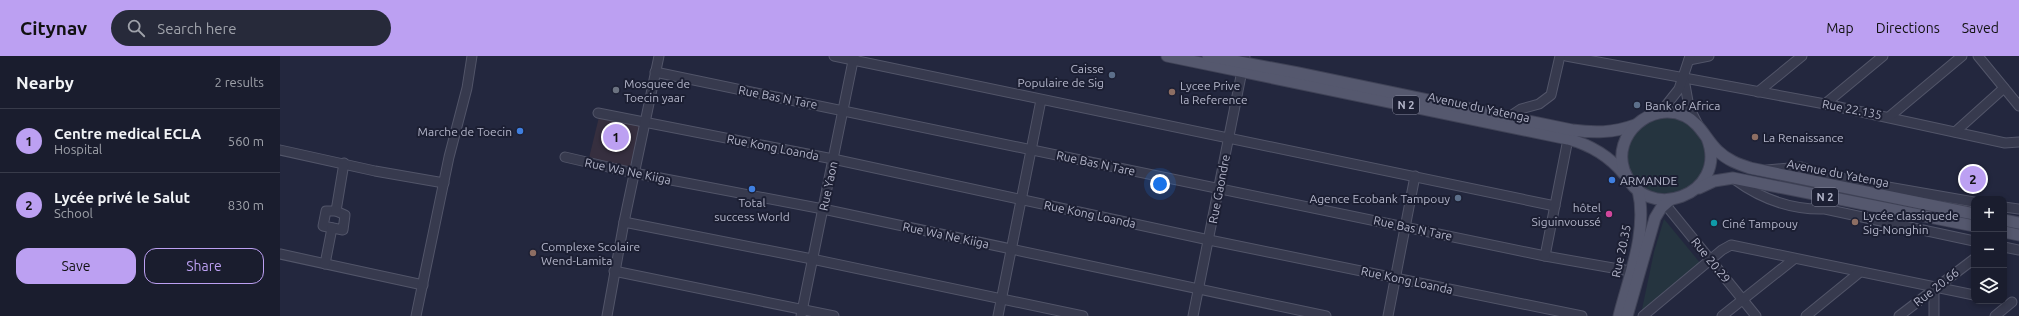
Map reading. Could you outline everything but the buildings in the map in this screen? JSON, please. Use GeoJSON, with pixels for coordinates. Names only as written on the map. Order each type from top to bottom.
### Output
{"type":"FeatureCollection","features":[{"type":"Feature","properties":{"kind":"main road","name":"Avenue du Yatenga"},"geometry":{"type":"LineString","coordinates":[[1167,56],[1243,63]]}},
{"type":"Feature","properties":{"kind":"main road","name":"Avenue du Yatenga"},"geometry":{"type":"LineString","coordinates":[[1208,56],[1473,115],[1583,143],[1607,156],[1616,164],[1634,186]]}},
{"type":"Feature","properties":{"kind":"main road","name":"N 2"},"geometry":{"type":"LineString","coordinates":[[1693,191],[1703,181],[1709,167],[1710,152],[1706,138],[1698,125],[1691,119],[1678,114],[1660,113],[1649,116],[1635,125],[1628,134],[1622,149],[1623,166],[1634,186],[1655,199],[1668,202],[1682,197],[1714,181],[1733,178],[1795,192],[1971,225]]}},
{"type":"Feature","properties":{"kind":"main road","name":"Avenue du Yatenga"},"geometry":{"type":"LineString","coordinates":[[1473,115],[1509,117],[1590,132],[1612,132],[1635,125]]}},
{"type":"Feature","properties":{"kind":"main road","name":"Avenue du Yatenga"},"geometry":{"type":"LineString","coordinates":[[1706,138],[1725,157],[1734,162],[1760,171],[1971,213]]}},
{"type":"Feature","properties":{"kind":"main road","name":"Rue 20.35"},"geometry":{"type":"LineString","coordinates":[[1619,316],[1640,222],[1641,205],[1634,186]]}},
{"type":"Feature","properties":{"kind":"main road","name":"Rue 20.35"},"geometry":{"type":"LineString","coordinates":[[1627,316],[1652,224],[1657,213],[1668,202]]}},
{"type":"Feature","properties":{"kind":"main road"},"geometry":{"type":"LineString","coordinates":[[2007,221],[2019,223]]}},
{"type":"Feature","properties":{"kind":"main road"},"geometry":{"type":"LineString","coordinates":[[2007,233],[2019,235]]}},
{"type":"Feature","properties":{"kind":"street"},"geometry":{"type":"LineString","coordinates":[[416,316],[444,183],[467,88],[472,56]]}},
{"type":"Feature","properties":{"kind":"street"},"geometry":{"type":"LineString","coordinates":[[608,316],[614,272],[659,56]]}},
{"type":"Feature","properties":{"kind":"street"},"geometry":{"type":"LineString","coordinates":[[834,56],[854,58],[1041,100],[1556,206]]}},
{"type":"Feature","properties":{"kind":"street"},"geometry":{"type":"LineString","coordinates":[[1509,117],[1521,109],[1539,104],[1551,95],[1560,56]]}},
{"type":"Feature","properties":{"kind":"street","name":"Rue 22.135"},"geometry":{"type":"LineString","coordinates":[[1566,56],[1825,104],[2005,143],[2019,142]]}},
{"type":"Feature","properties":{"kind":"street"},"geometry":{"type":"LineString","coordinates":[[1660,113],[1679,89],[1689,58],[1709,56]]}},
{"type":"Feature","properties":{"kind":"street"},"geometry":{"type":"LineString","coordinates":[[1758,92],[1802,56]]}},
{"type":"Feature","properties":{"kind":"street"},"geometry":{"type":"LineString","coordinates":[[1825,104],[1883,56]]}},
{"type":"Feature","properties":{"kind":"street"},"geometry":{"type":"LineString","coordinates":[[1889,117],[1962,56]]}},
{"type":"Feature","properties":{"kind":"street"},"geometry":{"type":"LineString","coordinates":[[1978,56],[2019,106]]}},
{"type":"Feature","properties":{"kind":"street","name":"Rue Yaon"},"geometry":{"type":"LineString","coordinates":[[801,313],[854,58]]}},
{"type":"Feature","properties":{"kind":"street","name":"Rue Gaondre"},"geometry":{"type":"LineString","coordinates":[[1193,316],[1243,63]]}},
{"type":"Feature","properties":{"kind":"street","name":"Rue Bas N Tare"},"geometry":{"type":"LineString","coordinates":[[655,72],[1545,256],[1630,271]]}},
{"type":"Feature","properties":{"kind":"street"},"geometry":{"type":"LineString","coordinates":[[1684,77],[1689,107],[1698,125]]}},
{"type":"Feature","properties":{"kind":"street"},"geometry":{"type":"LineString","coordinates":[[1955,132],[2004,88]]}},
{"type":"Feature","properties":{"kind":"street"},"geometry":{"type":"LineString","coordinates":[[998,316],[1033,150],[1041,100]]}},
{"type":"Feature","properties":{"kind":"street","name":"Rue Kong Loanda"},"geometry":{"type":"LineString","coordinates":[[598,113],[833,159],[1209,240],[1396,278],[1550,313],[1582,316]]}},
{"type":"Feature","properties":{"kind":"street"},"geometry":{"type":"LineString","coordinates":[[1545,256],[1568,139]]}},
{"type":"Feature","properties":{"kind":"street"},"geometry":{"type":"LineString","coordinates":[[280,150],[375,171],[444,183]]}},
{"type":"Feature","properties":{"kind":"street","name":"Rue Wa Ne Kiiga"},"geometry":{"type":"LineString","coordinates":[[565,157],[634,173],[823,209],[1198,290],[1326,316]]}},
{"type":"Feature","properties":{"kind":"street"},"geometry":{"type":"LineString","coordinates":[[336,212],[344,163]]}},
{"type":"Feature","properties":{"kind":"street"},"geometry":{"type":"LineString","coordinates":[[1760,171],[1801,167],[1820,174],[1857,182],[1971,201]]}},
{"type":"Feature","properties":{"kind":"street"},"geometry":{"type":"LineString","coordinates":[[1388,316],[1415,176]]}},
{"type":"Feature","properties":{"kind":"street"},"geometry":{"type":"LineString","coordinates":[[1733,178],[1749,190],[1780,204],[1825,209],[1971,240]]}},
{"type":"Feature","properties":{"kind":"street"},"geometry":{"type":"LineString","coordinates":[[1795,192],[1793,200],[1797,207]]}},
{"type":"Feature","properties":{"kind":"street","name":"Rue 20.29"},"geometry":{"type":"LineString","coordinates":[[1668,202],[1711,260],[1756,316]]}},
{"type":"Feature","properties":{"kind":"street"},"geometry":{"type":"LineString","coordinates":[[2007,207],[2019,209]]}},
{"type":"Feature","properties":{"kind":"street"},"geometry":{"type":"LineString","coordinates":[[328,210],[345,216],[344,228],[340,230],[332,228],[323,226],[324,213],[328,210]]}},
{"type":"Feature","properties":{"kind":"street"},"geometry":{"type":"LineString","coordinates":[[624,222],[812,259],[1083,316]]}},
{"type":"Feature","properties":{"kind":"street"},"geometry":{"type":"LineString","coordinates":[[325,264],[332,228]]}},
{"type":"Feature","properties":{"kind":"street"},"geometry":{"type":"LineString","coordinates":[[1643,316],[1731,245],[1971,294]]}},
{"type":"Feature","properties":{"kind":"street"},"geometry":{"type":"LineString","coordinates":[[2007,248],[2019,250]]}},
{"type":"Feature","properties":{"kind":"street"},"geometry":{"type":"LineString","coordinates":[[280,254],[422,285]]}},
{"type":"Feature","properties":{"kind":"street"},"geometry":{"type":"LineString","coordinates":[[1722,316],[1794,259]]}},
{"type":"Feature","properties":{"kind":"street","name":"Rue 20.66"},"geometry":{"type":"LineString","coordinates":[[1899,316],[1971,260]]}},
{"type":"Feature","properties":{"kind":"street"},"geometry":{"type":"LineString","coordinates":[[614,272],[801,313],[834,316]]}},
{"type":"Feature","properties":{"kind":"street"},"geometry":{"type":"LineString","coordinates":[[1806,316],[1860,272]]}},
{"type":"Feature","properties":{"kind":"street"},"geometry":{"type":"LineString","coordinates":[[1934,288],[1934,316]]}},
{"type":"Feature","properties":{"kind":"street"},"geometry":{"type":"LineString","coordinates":[[1995,316],[2012,302]]}},
{"type":"Feature","properties":{"kind":"shaded area"},"geometry":{"type":"Polygon","coordinates":[[[599,117],[642,125],[634,163],[630,167],[589,158],[599,117]]]}},
{"type":"Feature","properties":{"kind":"shaded area"},"geometry":{"type":"Polygon","coordinates":[[[1666,117],[1681,120],[1688,124],[1698,134],[1702,141],[1705,156],[1702,171],[1698,178],[1688,188],[1681,192],[1666,195],[1651,192],[1644,188],[1634,178],[1630,171],[1627,156],[1630,141],[1634,134],[1644,124],[1651,120],[1666,117]]]}},
{"type":"Feature","properties":{"kind":"shaded area"},"geometry":{"type":"Polygon","coordinates":[[[1664,219],[1701,264],[1641,314],[1654,252],[1664,219]]]}},
{"type":"Feature","properties":{"kind":"waterway"},"geometry":{"type":"LineString","coordinates":[[855,72],[857,63]]}},
{"type":"Feature","properties":{"kind":"place","name":"Caisse Populaire de Sig"},"geometry":{"type":"Point","coordinates":[1112,75]}},
{"type":"Feature","properties":{"kind":"place","name":"Mosquee de Toecin yaar"},"geometry":{"type":"Point","coordinates":[616,90]}},
{"type":"Feature","properties":{"kind":"place","name":"Lycee Prive la Reference"},"geometry":{"type":"Point","coordinates":[1172,92]}},
{"type":"Feature","properties":{"kind":"place","name":"Bank of Africa"},"geometry":{"type":"Point","coordinates":[1637,105]}},
{"type":"Feature","properties":{"kind":"place","name":"Marche de Toecin"},"geometry":{"type":"Point","coordinates":[520,131]}},
{"type":"Feature","properties":{"kind":"place","name":"Centre medical ECLA"},"geometry":{"type":"Point","coordinates":[616,137]}},
{"type":"Feature","properties":{"kind":"place","name":"La Renaissance"},"geometry":{"type":"Point","coordinates":[1755,137]}},
{"type":"Feature","properties":{"kind":"place","name":"Lycée privé le Salut"},"geometry":{"type":"Point","coordinates":[1973,179]}},
{"type":"Feature","properties":{"kind":"place","name":"ARMANDE"},"geometry":{"type":"Point","coordinates":[1612,180]}},
{"type":"Feature","properties":{"kind":"place","name":"Total success World"},"geometry":{"type":"Point","coordinates":[752,189]}},
{"type":"Feature","properties":{"kind":"place","name":"Agence Ecobank Tampouy"},"geometry":{"type":"Point","coordinates":[1458,198]}},
{"type":"Feature","properties":{"kind":"place","name":"hôtel Siguinvoussé"},"geometry":{"type":"Point","coordinates":[1609,214]}},
{"type":"Feature","properties":{"kind":"place","name":"Lycée classiquede Sig-Nonghin"},"geometry":{"type":"Point","coordinates":[1855,222]}},
{"type":"Feature","properties":{"kind":"place","name":"Ciné Tampouy"},"geometry":{"type":"Point","coordinates":[1714,223]}},
{"type":"Feature","properties":{"kind":"place","name":"Complexe Scolaire Wend-Lamita"},"geometry":{"type":"Point","coordinates":[533,253]}}]}
